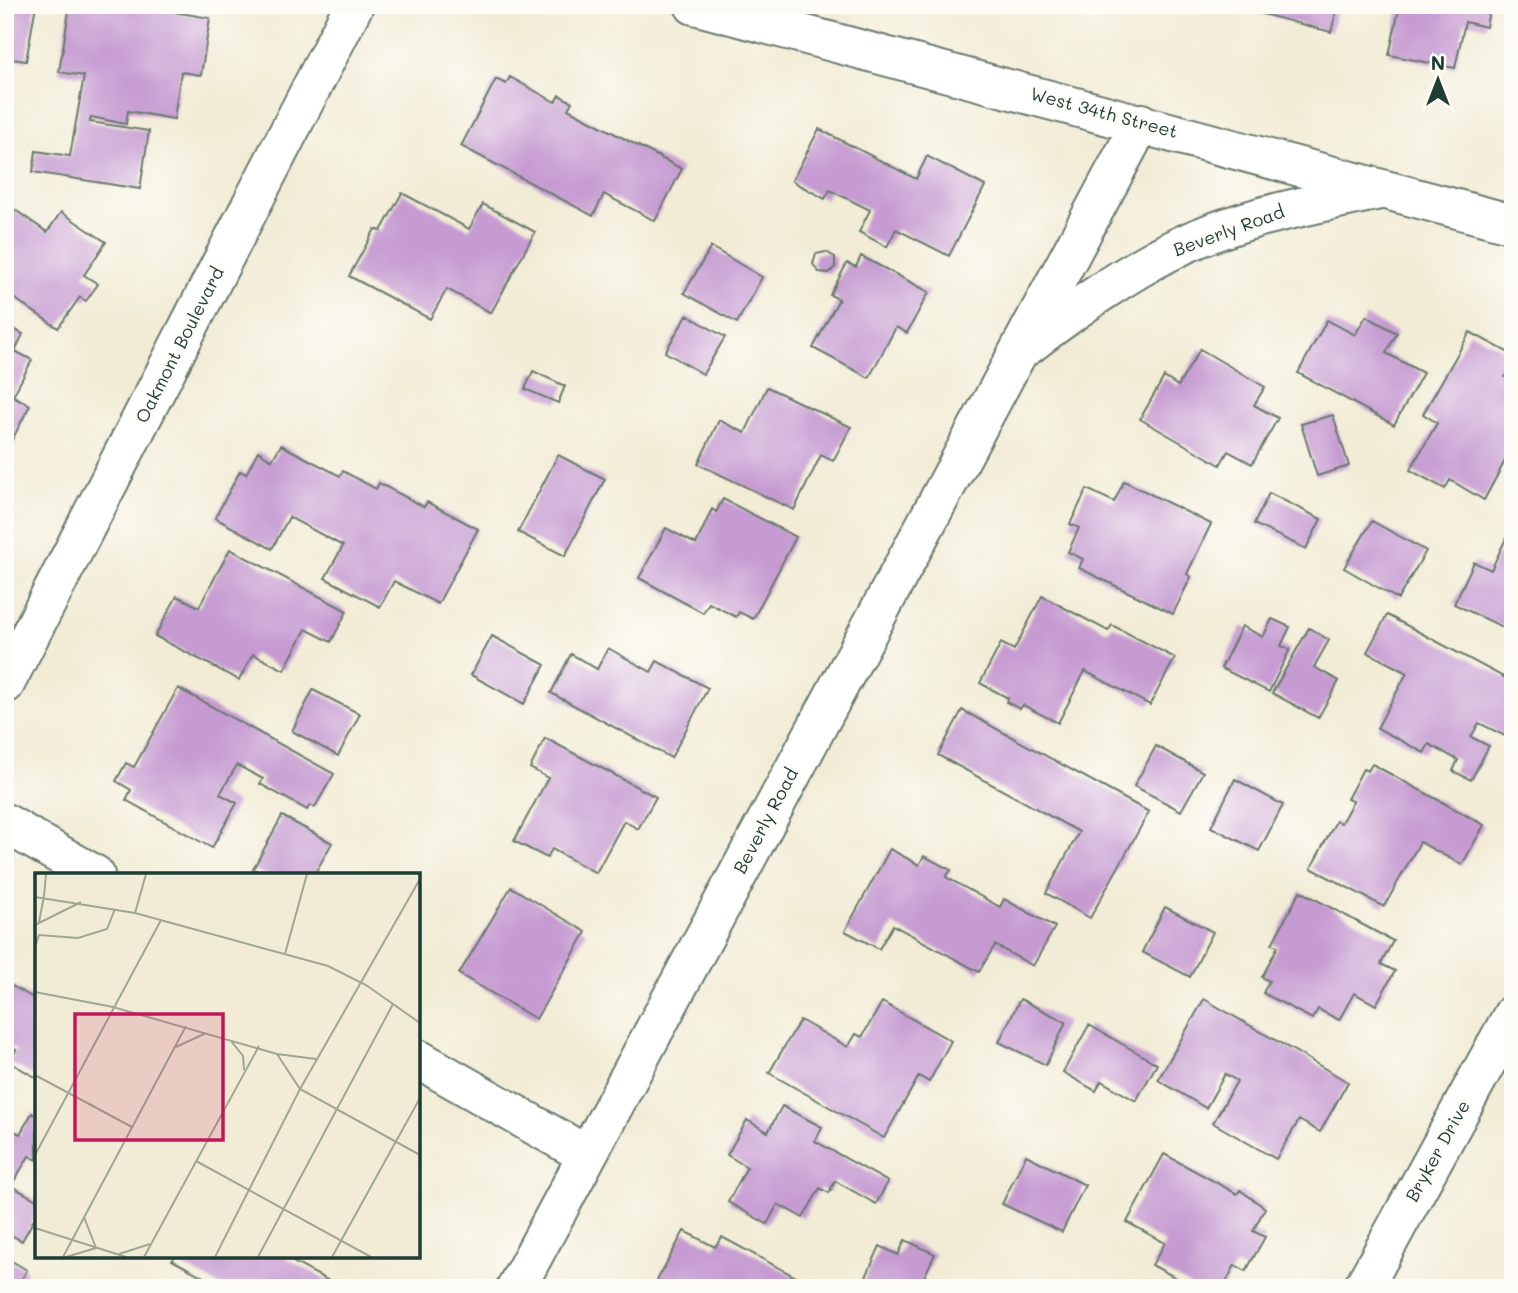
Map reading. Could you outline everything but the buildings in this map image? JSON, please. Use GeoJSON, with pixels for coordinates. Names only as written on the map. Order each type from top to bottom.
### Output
{"type":"FeatureCollection","features":[{"type":"Feature","properties":{"kind":"street","name":"Oakmont Boulevard"},"geometry":{"type":"LineString","coordinates":[[5,684],[354,5]]}},
{"type":"Feature","properties":{"kind":"street","name":"West 34th Street"},"geometry":{"type":"LineString","coordinates":[[694,5],[1513,224]]}},
{"type":"Feature","properties":{"kind":"street","name":"Beverly Road"},"geometry":{"type":"LineString","coordinates":[[516,1288],[1141,123]]}},
{"type":"Feature","properties":{"kind":"street","name":"Beverly Road"},"geometry":{"type":"LineString","coordinates":[[1017,354],[1094,295],[1176,248],[1270,214],[1385,189]]}},
{"type":"Feature","properties":{"kind":"street"},"geometry":{"type":"LineString","coordinates":[[5,823],[92,873]]}},
{"type":"Feature","properties":{"kind":"street","name":"Bryker Drive"},"geometry":{"type":"LineString","coordinates":[[1363,1288],[1513,1014]]}},
{"type":"Feature","properties":{"kind":"street"},"geometry":{"type":"LineString","coordinates":[[420,1060],[587,1156]]}}]}
